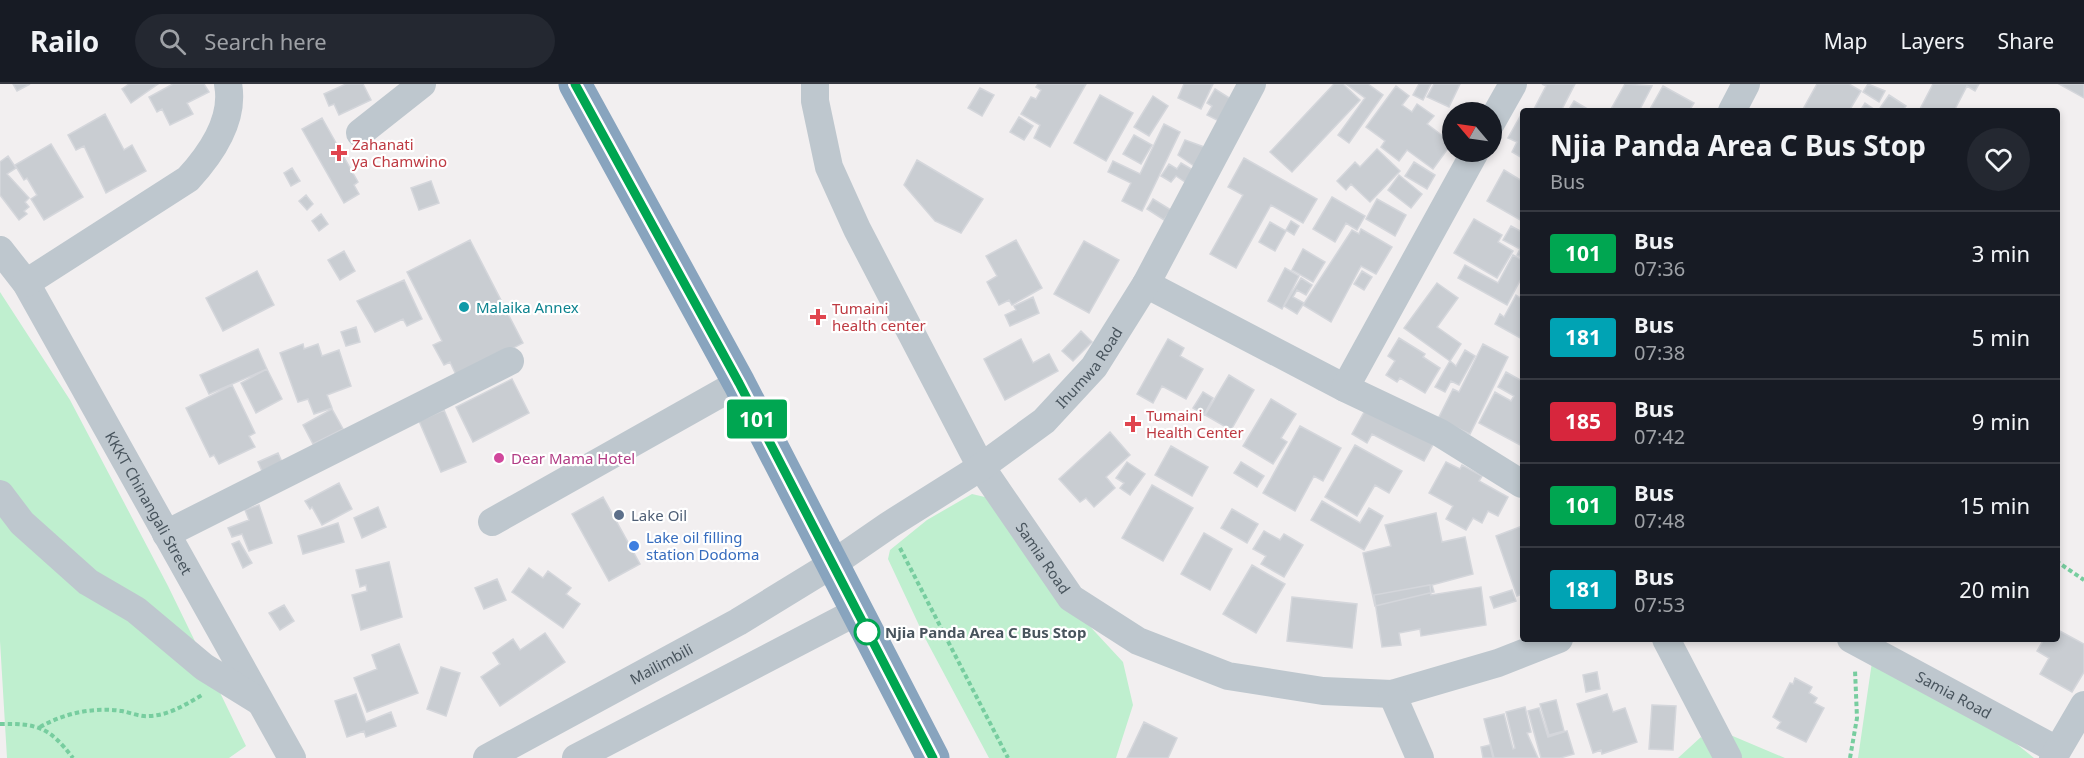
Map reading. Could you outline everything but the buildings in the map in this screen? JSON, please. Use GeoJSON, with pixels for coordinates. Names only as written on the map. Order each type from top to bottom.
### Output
{"type":"FeatureCollection","features":[{"type":"Feature","properties":{"kind":"highway"},"geometry":{"type":"LineString","coordinates":[[575,84],[739,383],[831,565],[933,758]]}},
{"type":"Feature","properties":{"kind":"street"},"geometry":{"type":"LineString","coordinates":[[26,283],[188,179],[207,158],[217,140],[226,115],[228,84]]}},
{"type":"Feature","properties":{"kind":"street"},"geometry":{"type":"LineString","coordinates":[[360,133],[422,84]]}},
{"type":"Feature","properties":{"kind":"street","name":"Samia Road"},"geometry":{"type":"LineString","coordinates":[[814,84],[815,101],[830,167],[857,229],[981,467],[1071,598],[1138,641],[1228,676],[1323,691],[1392,694],[1498,663],[1551,642]]}},
{"type":"Feature","properties":{"kind":"street","name":"Ihumwa Road"},"geometry":{"type":"LineString","coordinates":[[831,565],[981,467],[1044,422],[1094,367],[1146,284],[1252,84]]}},
{"type":"Feature","properties":{"kind":"street"},"geometry":{"type":"LineString","coordinates":[[1502,104],[1513,84]]}},
{"type":"Feature","properties":{"kind":"street"},"geometry":{"type":"LineString","coordinates":[[1734,108],[1746,84]]}},
{"type":"Feature","properties":{"kind":"street"},"geometry":{"type":"LineString","coordinates":[[1344,388],[1469,162]]}},
{"type":"Feature","properties":{"kind":"street","name":"KKKT Chinangali Street"},"geometry":{"type":"LineString","coordinates":[[0,250],[26,283],[292,758]]}},
{"type":"Feature","properties":{"kind":"street"},"geometry":{"type":"LineString","coordinates":[[1146,284],[1344,388],[1440,434],[1520,483]]}},
{"type":"Feature","properties":{"kind":"street"},"geometry":{"type":"LineString","coordinates":[[166,534],[510,361]]}},
{"type":"Feature","properties":{"kind":"street"},"geometry":{"type":"LineString","coordinates":[[492,522],[739,383]]}},
{"type":"Feature","properties":{"kind":"street"},"geometry":{"type":"LineString","coordinates":[[0,494],[22,523],[88,582],[154,622],[176,646],[261,702]]}},
{"type":"Feature","properties":{"kind":"street","name":"Mailimbili"},"geometry":{"type":"LineString","coordinates":[[487,758],[738,622],[831,565]]}},
{"type":"Feature","properties":{"kind":"street"},"geometry":{"type":"LineString","coordinates":[[576,758],[856,612]]}},
{"type":"Feature","properties":{"kind":"street"},"geometry":{"type":"LineString","coordinates":[[1668,642],[1728,758]]}},
{"type":"Feature","properties":{"kind":"street","name":"Samia Road"},"geometry":{"type":"LineString","coordinates":[[1856,642],[2055,754]]}},
{"type":"Feature","properties":{"kind":"street"},"geometry":{"type":"LineString","coordinates":[[1392,694],[1420,758]]}},
{"type":"Feature","properties":{"kind":"street"},"geometry":{"type":"LineString","coordinates":[[2055,754],[2084,705]]}},
{"type":"Feature","properties":{"kind":"path"},"geometry":{"type":"LineString","coordinates":[[889,525],[1008,758]]}},
{"type":"Feature","properties":{"kind":"path"},"geometry":{"type":"LineString","coordinates":[[2060,564],[2084,580]]}},
{"type":"Feature","properties":{"kind":"path"},"geometry":{"type":"LineString","coordinates":[[1850,758],[1857,718],[1852,642]]}},
{"type":"Feature","properties":{"kind":"path"},"geometry":{"type":"LineString","coordinates":[[40,727],[58,717],[89,711],[119,711],[148,716],[178,709],[225,680]]}},
{"type":"Feature","properties":{"kind":"path"},"geometry":{"type":"LineString","coordinates":[[0,723],[40,727],[57,737],[73,758]]}},
{"type":"Feature","properties":{"kind":"green space"},"geometry":{"type":"Polygon","coordinates":[[[0,292],[70,400],[168,586],[246,746],[229,758],[7,758],[0,641],[0,292]]]}},
{"type":"Feature","properties":{"kind":"green space"},"geometry":{"type":"Polygon","coordinates":[[[972,494],[989,498],[1045,578],[1123,662],[1133,705],[1116,758],[989,758],[925,638],[888,559],[890,550],[927,520],[972,494]]]}},
{"type":"Feature","properties":{"kind":"green space"},"geometry":{"type":"Polygon","coordinates":[[[1872,662],[1998,729],[2034,758],[1858,758],[1872,662]]]}},
{"type":"Feature","properties":{"kind":"green space"},"geometry":{"type":"Polygon","coordinates":[[[1728,734],[1785,758],[1739,758],[1728,734]]]}},
{"type":"Feature","properties":{"kind":"green space"},"geometry":{"type":"Polygon","coordinates":[[[1701,737],[1718,758],[1678,758],[1701,737]]]}},
{"type":"Feature","properties":{"kind":"bus line","name":"101"},"geometry":{"type":"LineString","coordinates":[[575,84],[739,383],[831,565],[933,758]]}},
{"type":"Feature","properties":{"kind":"place","name":"Zahanati ya Chamwino"},"geometry":{"type":"Point","coordinates":[339,153]}},
{"type":"Feature","properties":{"kind":"place","name":"Malaika Annex"},"geometry":{"type":"Point","coordinates":[464,307]}},
{"type":"Feature","properties":{"kind":"place","name":"Tumaini health center"},"geometry":{"type":"Point","coordinates":[818,317]}},
{"type":"Feature","properties":{"kind":"place","name":"Tumaini Health Center"},"geometry":{"type":"Point","coordinates":[1133,424]}},
{"type":"Feature","properties":{"kind":"place","name":"Dear Mama Hotel"},"geometry":{"type":"Point","coordinates":[499,458]}},
{"type":"Feature","properties":{"kind":"place","name":"Lake Oil"},"geometry":{"type":"Point","coordinates":[619,515]}},
{"type":"Feature","properties":{"kind":"place","name":"Lake oil filling station Dodoma"},"geometry":{"type":"Point","coordinates":[634,546]}},
{"type":"Feature","properties":{"kind":"place","name":"Njia Panda Area C Bus Stop"},"geometry":{"type":"Point","coordinates":[867,632]}}]}
